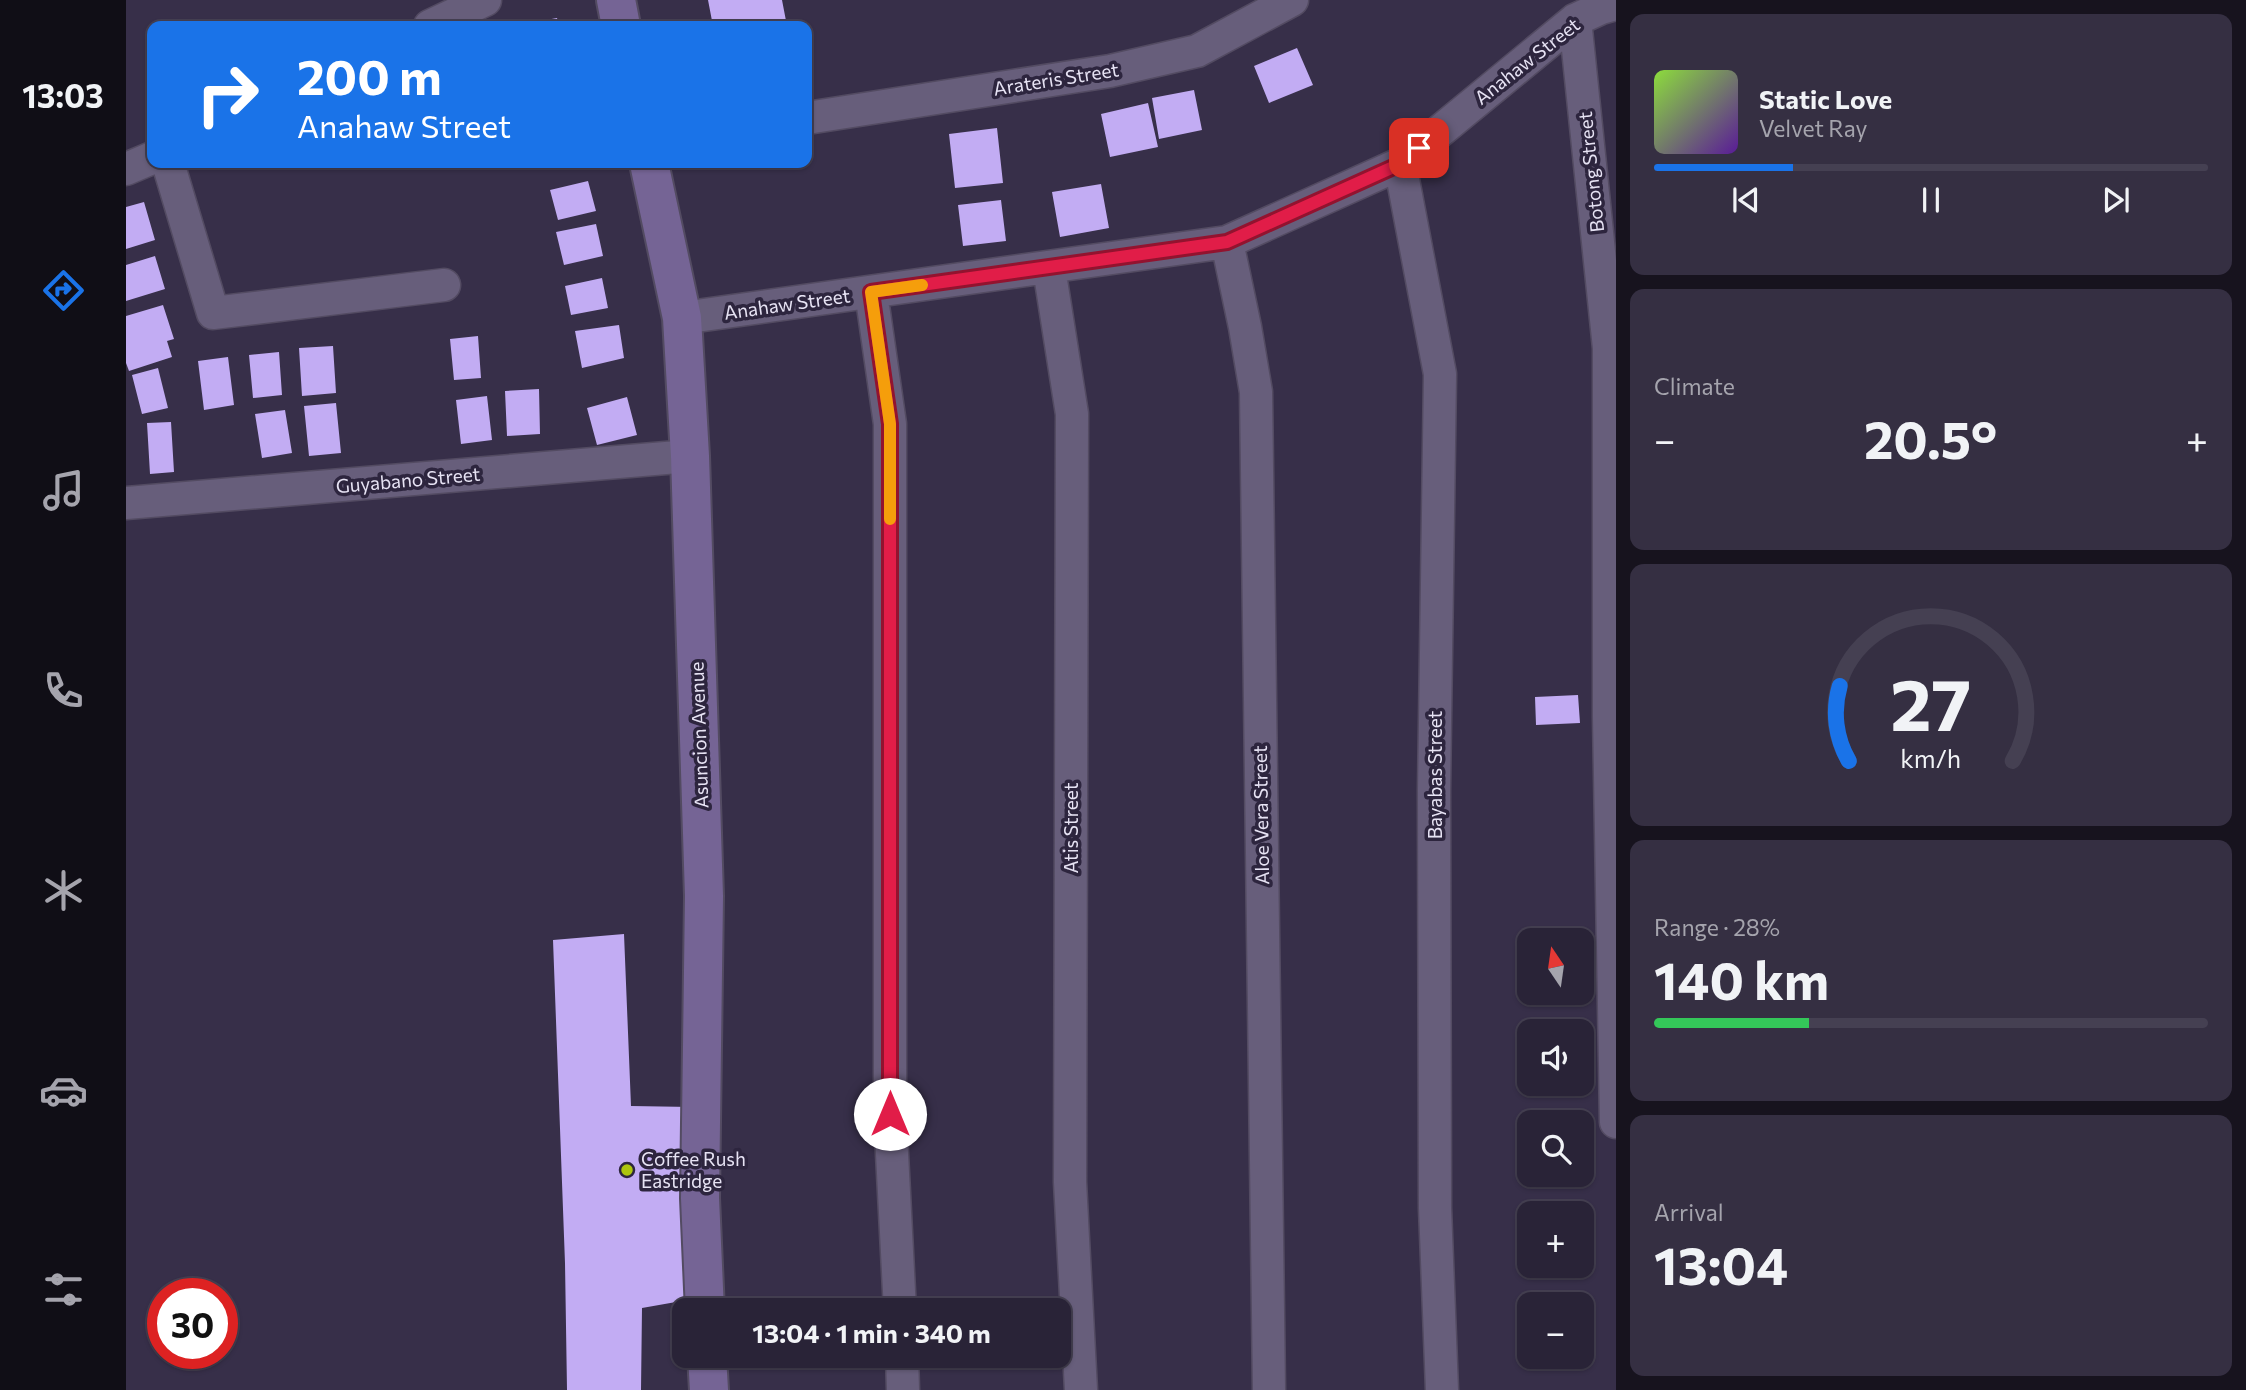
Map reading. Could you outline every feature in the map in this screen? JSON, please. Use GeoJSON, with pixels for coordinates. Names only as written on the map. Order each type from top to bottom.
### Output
{"type":"FeatureCollection","features":[{"type":"Feature","properties":{"kind":"street"},"geometry":{"type":"LineString","coordinates":[[441,21],[485,0]]}},
{"type":"Feature","properties":{"kind":"street"},"geometry":{"type":"LineString","coordinates":[[616,0],[620,21]]}},
{"type":"Feature","properties":{"kind":"street","name":"Arateris Street"},"geometry":{"type":"LineString","coordinates":[[812,117],[1110,71],[1197,51],[1292,0]]}},
{"type":"Feature","properties":{"kind":"street","name":"Anahaw Street"},"geometry":{"type":"LineString","coordinates":[[682,318],[1227,242],[1400,164],[1575,20],[1616,4]]}},
{"type":"Feature","properties":{"kind":"street","name":"Botong Street"},"geometry":{"type":"LineString","coordinates":[[1575,20],[1609,348],[1609,717],[1616,1122]]}},
{"type":"Feature","properties":{"kind":"street"},"geometry":{"type":"LineString","coordinates":[[126,169],[147,160]]}},
{"type":"Feature","properties":{"kind":"street","name":"Bayabas Street"},"geometry":{"type":"LineString","coordinates":[[1400,164],[1440,373],[1434,805],[1435,1208],[1442,1390]]}},
{"type":"Feature","properties":{"kind":"street"},"geometry":{"type":"LineString","coordinates":[[170,168],[213,313],[444,285]]}},
{"type":"Feature","properties":{"kind":"street","name":"Asuncion Avenue"},"geometry":{"type":"LineString","coordinates":[[650,168],[682,318],[691,456],[704,896],[700,1198],[704,1298]]}},
{"type":"Feature","properties":{"kind":"street","name":"Aloe Vera Street"},"geometry":{"type":"LineString","coordinates":[[1227,242],[1256,392],[1269,1390]]}},
{"type":"Feature","properties":{"kind":"street","name":"Atis Street"},"geometry":{"type":"LineString","coordinates":[[1049,268],[1072,414],[1070,1182],[1081,1390]]}},
{"type":"Feature","properties":{"kind":"street"},"geometry":{"type":"LineString","coordinates":[[871,292],[890,424],[890,1114],[899,1298]]}},
{"type":"Feature","properties":{"kind":"street","name":"Guyabano Street"},"geometry":{"type":"LineString","coordinates":[[126,503],[691,456]]}},
{"type":"Feature","properties":{"kind":"street"},"geometry":{"type":"LineString","coordinates":[[708,1368],[709,1390]]}},
{"type":"Feature","properties":{"kind":"street"},"geometry":{"type":"LineString","coordinates":[[903,1368],[904,1390]]}},
{"type":"Feature","properties":{"kind":"building"},"geometry":{"type":"Polygon","coordinates":[[[708,0],[782,0],[786,21],[712,21],[708,0]]]}},
{"type":"Feature","properties":{"kind":"building"},"geometry":{"type":"Polygon","coordinates":[[[1297,48],[1313,85],[1269,103],[1254,66],[1297,48]]]}},
{"type":"Feature","properties":{"kind":"building"},"geometry":{"type":"Polygon","coordinates":[[[1194,90],[1202,130],[1159,139],[1152,98],[1194,90]]]}},
{"type":"Feature","properties":{"kind":"building"},"geometry":{"type":"Polygon","coordinates":[[[1148,103],[1158,147],[1110,157],[1101,114],[1148,103]]]}},
{"type":"Feature","properties":{"kind":"building"},"geometry":{"type":"Polygon","coordinates":[[[997,128],[1003,183],[955,188],[949,134],[997,128]]]}},
{"type":"Feature","properties":{"kind":"building"},"geometry":{"type":"Polygon","coordinates":[[[588,181],[596,211],[558,220],[550,190],[588,181]]]}},
{"type":"Feature","properties":{"kind":"building"},"geometry":{"type":"Polygon","coordinates":[[[1101,184],[1109,228],[1060,237],[1052,192],[1101,184]]]}},
{"type":"Feature","properties":{"kind":"building"},"geometry":{"type":"Polygon","coordinates":[[[1001,200],[1006,241],[963,246],[958,205],[1001,200]]]}},
{"type":"Feature","properties":{"kind":"building"},"geometry":{"type":"Polygon","coordinates":[[[144,202],[155,240],[126,249],[126,207],[144,202]]]}},
{"type":"Feature","properties":{"kind":"building"},"geometry":{"type":"Polygon","coordinates":[[[596,224],[603,256],[564,265],[556,232],[596,224]]]}},
{"type":"Feature","properties":{"kind":"building"},"geometry":{"type":"Polygon","coordinates":[[[155,256],[165,289],[126,301],[126,265],[155,256]]]}},
{"type":"Feature","properties":{"kind":"building"},"geometry":{"type":"Polygon","coordinates":[[[602,278],[608,308],[571,315],[565,286],[602,278]]]}},
{"type":"Feature","properties":{"kind":"building"},"geometry":{"type":"Polygon","coordinates":[[[163,305],[174,339],[167,341],[172,357],[129,371],[126,363],[126,316],[163,305]]]}},
{"type":"Feature","properties":{"kind":"building"},"geometry":{"type":"Polygon","coordinates":[[[619,325],[624,358],[582,368],[575,331],[619,325]]]}},
{"type":"Feature","properties":{"kind":"building"},"geometry":{"type":"Polygon","coordinates":[[[478,336],[481,378],[454,380],[450,339],[478,336]]]}},
{"type":"Feature","properties":{"kind":"building"},"geometry":{"type":"Polygon","coordinates":[[[333,346],[336,393],[302,396],[299,348],[333,346]]]}},
{"type":"Feature","properties":{"kind":"building"},"geometry":{"type":"Polygon","coordinates":[[[279,352],[282,395],[253,398],[249,355],[279,352]]]}},
{"type":"Feature","properties":{"kind":"building"},"geometry":{"type":"Polygon","coordinates":[[[228,357],[234,405],[204,410],[198,361],[228,357]]]}},
{"type":"Feature","properties":{"kind":"building"},"geometry":{"type":"Polygon","coordinates":[[[158,368],[168,408],[142,414],[132,375],[158,368]]]}},
{"type":"Feature","properties":{"kind":"building"},"geometry":{"type":"Polygon","coordinates":[[[539,389],[540,434],[507,436],[505,391],[539,389]]]}},
{"type":"Feature","properties":{"kind":"building"},"geometry":{"type":"Polygon","coordinates":[[[487,396],[492,440],[461,444],[456,400],[487,396]]]}},
{"type":"Feature","properties":{"kind":"building"},"geometry":{"type":"Polygon","coordinates":[[[627,397],[637,435],[597,445],[587,408],[627,397]]]}},
{"type":"Feature","properties":{"kind":"building"},"geometry":{"type":"Polygon","coordinates":[[[336,403],[341,453],[309,456],[304,406],[336,403]]]}},
{"type":"Feature","properties":{"kind":"building"},"geometry":{"type":"Polygon","coordinates":[[[285,410],[292,453],[262,458],[255,414],[285,410]]]}},
{"type":"Feature","properties":{"kind":"building"},"geometry":{"type":"Polygon","coordinates":[[[171,422],[174,472],[150,474],[147,423],[171,422]]]}},
{"type":"Feature","properties":{"kind":"building"},"geometry":{"type":"Polygon","coordinates":[[[1578,695],[1580,723],[1536,725],[1535,697],[1578,695]]]}},
{"type":"Feature","properties":{"kind":"building","name":"Coffee Rush Eastridge"},"geometry":{"type":"Polygon","coordinates":[[[624,934],[631,1106],[692,1107],[693,1298],[672,1298],[672,1303],[642,1308],[641,1390],[567,1390],[553,940],[624,934]]]}},
{"type":"Feature","properties":{"kind":"slow traffic"},"geometry":{"type":"LineString","coordinates":[[890,519],[890,424],[871,292],[922,285]]}},
{"type":"Feature","properties":{"kind":"place","name":"Coffee Rush Eastridge"},"geometry":{"type":"Point","coordinates":[627,1170]}},
{"type":"Feature","properties":{"kind":"route"},"geometry":{"type":"LineString","coordinates":[[890,1114],[890,424],[871,292],[1227,242],[1400,164],[1419,148]]}}]}
